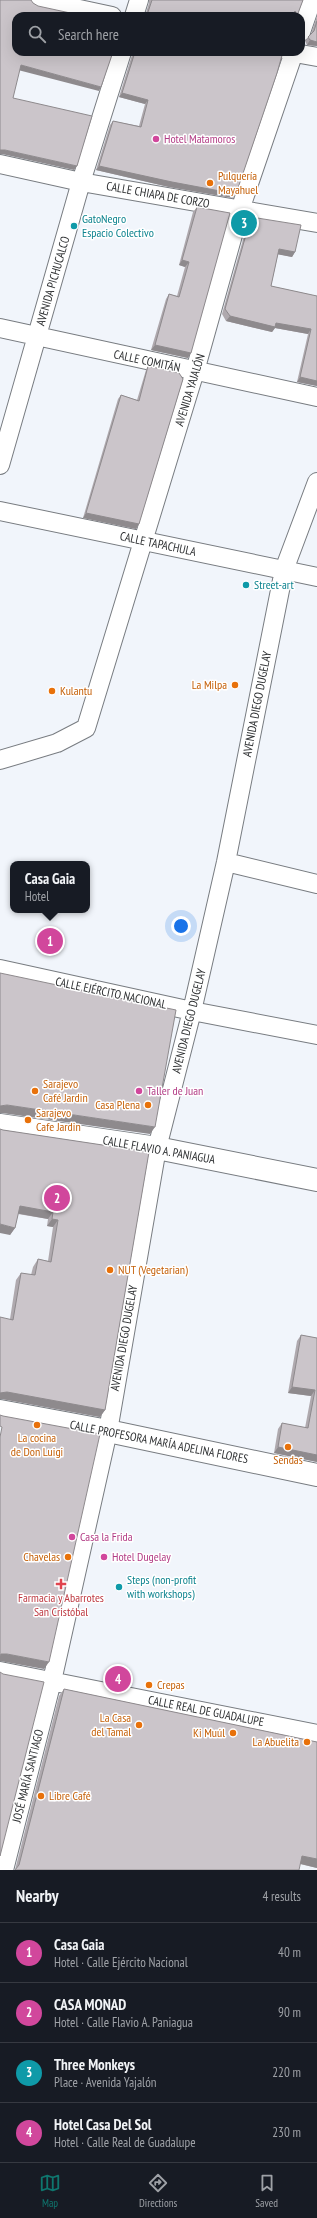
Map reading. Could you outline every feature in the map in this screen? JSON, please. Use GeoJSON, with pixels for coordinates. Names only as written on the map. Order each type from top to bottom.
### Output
{"type":"FeatureCollection","features":[{"type":"Feature","properties":{"kind":"street"},"geometry":{"type":"LineString","coordinates":[[37,0],[93,12]]}},
{"type":"Feature","properties":{"kind":"street"},"geometry":{"type":"LineString","coordinates":[[135,12],[139,0]]}},
{"type":"Feature","properties":{"kind":"street"},"geometry":{"type":"LineString","coordinates":[[305,20],[312,0]]}},
{"type":"Feature","properties":{"kind":"street"},"geometry":{"type":"LineString","coordinates":[[305,55],[317,57]]}},
{"type":"Feature","properties":{"kind":"street","name":"AVENIDA PICHUCALCO"},"geometry":{"type":"LineString","coordinates":[[0,465],[81,182],[121,56]]}},
{"type":"Feature","properties":{"kind":"street","name":"AVENIDA YAJALÓN"},"geometry":{"type":"LineString","coordinates":[[0,760],[57,743],[86,728],[195,371],[240,210],[291,56]]}},
{"type":"Feature","properties":{"kind":"street","name":"CALLE CHIAPA DE CORZO"},"geometry":{"type":"LineString","coordinates":[[0,164],[81,182],[317,223]]}},
{"type":"Feature","properties":{"kind":"street","name":"CALLE COMITÁN"},"geometry":{"type":"LineString","coordinates":[[0,328],[317,397]]}},
{"type":"Feature","properties":{"kind":"street","name":"AVENIDA DIEGO DUGELAY"},"geometry":{"type":"LineString","coordinates":[[52,1681],[108,1431],[157,1148],[192,1011],[226,862],[284,570],[317,482]]}},
{"type":"Feature","properties":{"kind":"street","name":"CALLE TAPACHULA"},"geometry":{"type":"LineString","coordinates":[[0,511],[317,577]]}},
{"type":"Feature","properties":{"kind":"street"},"geometry":{"type":"LineString","coordinates":[[226,862],[317,884]]}},
{"type":"Feature","properties":{"kind":"street","name":"CALLE EJÉRCITO NACIONAL"},"geometry":{"type":"LineString","coordinates":[[0,969],[192,1011],[317,1034]]}},
{"type":"Feature","properties":{"kind":"street","name":"CALLE FLAVIO A. PANIAGUA"},"geometry":{"type":"LineString","coordinates":[[0,1125],[157,1148],[317,1180]]}},
{"type":"Feature","properties":{"kind":"street","name":"CALLE PROFESORA MARÍA ADELINA FLORES"},"geometry":{"type":"LineString","coordinates":[[0,1411],[108,1431],[317,1474]]}},
{"type":"Feature","properties":{"kind":"street","name":"CALLE REAL DE GUADALUPE"},"geometry":{"type":"LineString","coordinates":[[0,1671],[317,1734]]}},
{"type":"Feature","properties":{"kind":"street","name":"JOSÉ MARÍA SANTIAGO"},"geometry":{"type":"LineString","coordinates":[[4,1870],[52,1681]]}},
{"type":"Feature","properties":{"kind":"building"},"geometry":{"type":"Polygon","coordinates":[[[0,0],[31,0],[38,6],[66,12],[12,12],[12,56],[112,56],[101,87],[21,65],[13,98],[92,116],[77,166],[0,150],[0,0]]]}},
{"type":"Feature","properties":{"kind":"building"},"geometry":{"type":"Polygon","coordinates":[[[152,0],[303,0],[298,12],[148,12],[152,0]]]}},
{"type":"Feature","properties":{"kind":"building"},"geometry":{"type":"Polygon","coordinates":[[[317,21],[317,42],[310,40],[308,37],[314,31],[317,21]]]}},
{"type":"Feature","properties":{"kind":"building"},"geometry":{"type":"Polygon","coordinates":[[[134,56],[282,56],[236,194],[99,166],[113,121],[141,127],[148,100],[122,93],[134,56]]]}},
{"type":"Feature","properties":{"kind":"building"},"geometry":{"type":"Polygon","coordinates":[[[197,207],[230,213],[191,353],[155,345],[169,294],[179,297],[189,262],[182,260],[197,207]]]}},
{"type":"Feature","properties":{"kind":"building"},"geometry":{"type":"Polygon","coordinates":[[[251,217],[301,225],[295,252],[279,249],[271,286],[317,296],[317,381],[300,377],[311,329],[276,323],[275,327],[230,316],[225,309],[251,217]]]}},
{"type":"Feature","properties":{"kind":"building"},"geometry":{"type":"Polygon","coordinates":[[[148,366],[179,373],[183,379],[139,524],[86,513],[121,395],[139,401],[148,366]]]}},
{"type":"Feature","properties":{"kind":"building"},"geometry":{"type":"Polygon","coordinates":[[[0,973],[176,1010],[155,1127],[7,1105],[0,1106],[0,973]]]}},
{"type":"Feature","properties":{"kind":"building"},"geometry":{"type":"Polygon","coordinates":[[[0,1129],[149,1152],[105,1410],[7,1392],[0,1393],[0,1317],[13,1320],[21,1273],[35,1275],[38,1259],[51,1262],[58,1220],[52,1219],[53,1212],[20,1206],[15,1228],[0,1224],[0,1129]]]}},
{"type":"Feature","properties":{"kind":"building"},"geometry":{"type":"Polygon","coordinates":[[[301,1335],[317,1338],[317,1455],[278,1447],[282,1423],[308,1428],[315,1390],[292,1387],[301,1335]]]}},
{"type":"Feature","properties":{"kind":"building"},"geometry":{"type":"Polygon","coordinates":[[[0,1415],[100,1434],[49,1662],[7,1654],[1,1654],[0,1656],[0,1437],[2,1427],[0,1426],[0,1415]]]}},
{"type":"Feature","properties":{"kind":"building"},"geometry":{"type":"Polygon","coordinates":[[[0,1672],[3,1674],[44,1682],[0,1856],[0,1672]]]}},
{"type":"Feature","properties":{"kind":"building"},"geometry":{"type":"Polygon","coordinates":[[[64,1689],[317,1742],[317,1859],[302,1856],[299,1870],[15,1870],[19,1865],[64,1689]]]}},
{"type":"Feature","properties":{"kind":"place","name":"Hotel Matamoros"},"geometry":{"type":"Point","coordinates":[156,139]}},
{"type":"Feature","properties":{"kind":"place","name":"Pulquería Mayahuel"},"geometry":{"type":"Point","coordinates":[210,183]}},
{"type":"Feature","properties":{"kind":"place","name":"Three Monkeys"},"geometry":{"type":"Point","coordinates":[244,223]}},
{"type":"Feature","properties":{"kind":"place","name":"GatoNegro Espacio Colectivo"},"geometry":{"type":"Point","coordinates":[74,226]}},
{"type":"Feature","properties":{"kind":"place","name":"Street-art"},"geometry":{"type":"Point","coordinates":[246,585]}},
{"type":"Feature","properties":{"kind":"place","name":"La Milpa"},"geometry":{"type":"Point","coordinates":[235,685]}},
{"type":"Feature","properties":{"kind":"place","name":"Kulantu"},"geometry":{"type":"Point","coordinates":[52,691]}},
{"type":"Feature","properties":{"kind":"place","name":"Casa Gaia"},"geometry":{"type":"Point","coordinates":[50,941]}},
{"type":"Feature","properties":{"kind":"place","name":"Sarajevo Café Jardin"},"geometry":{"type":"Point","coordinates":[35,1091]}},
{"type":"Feature","properties":{"kind":"place","name":"Taller de Juan"},"geometry":{"type":"Point","coordinates":[139,1091]}},
{"type":"Feature","properties":{"kind":"place","name":"Casa Plena"},"geometry":{"type":"Point","coordinates":[148,1105]}},
{"type":"Feature","properties":{"kind":"place","name":"Sarajevo Cafe Jardin"},"geometry":{"type":"Point","coordinates":[28,1120]}},
{"type":"Feature","properties":{"kind":"place","name":"CASA MONAD"},"geometry":{"type":"Point","coordinates":[57,1198]}},
{"type":"Feature","properties":{"kind":"place","name":"NUT (Vegetarian)"},"geometry":{"type":"Point","coordinates":[110,1270]}},
{"type":"Feature","properties":{"kind":"place","name":"La cocina de Don Luigi"},"geometry":{"type":"Point","coordinates":[37,1425]}},
{"type":"Feature","properties":{"kind":"place","name":"Sendas"},"geometry":{"type":"Point","coordinates":[288,1447]}},
{"type":"Feature","properties":{"kind":"place","name":"Casa la Frida"},"geometry":{"type":"Point","coordinates":[72,1537]}},
{"type":"Feature","properties":{"kind":"place","name":"Chavelas"},"geometry":{"type":"Point","coordinates":[68,1557]}},
{"type":"Feature","properties":{"kind":"place","name":"Hotel Dugelay"},"geometry":{"type":"Point","coordinates":[104,1557]}},
{"type":"Feature","properties":{"kind":"place","name":"Farmacia y Abarrotes San Cristóbal"},"geometry":{"type":"Point","coordinates":[61,1584]}},
{"type":"Feature","properties":{"kind":"place","name":"Steps (non-profit with workshops)"},"geometry":{"type":"Point","coordinates":[119,1587]}},
{"type":"Feature","properties":{"kind":"place","name":"Hotel Casa Del Sol"},"geometry":{"type":"Point","coordinates":[118,1679]}},
{"type":"Feature","properties":{"kind":"place","name":"Crepas"},"geometry":{"type":"Point","coordinates":[149,1685]}},
{"type":"Feature","properties":{"kind":"place","name":"La Casa del Tamal"},"geometry":{"type":"Point","coordinates":[139,1725]}},
{"type":"Feature","properties":{"kind":"place","name":"Ki Muúl"},"geometry":{"type":"Point","coordinates":[233,1733]}},
{"type":"Feature","properties":{"kind":"place","name":"La Abuelita"},"geometry":{"type":"Point","coordinates":[307,1742]}},
{"type":"Feature","properties":{"kind":"place","name":"Libre Café"},"geometry":{"type":"Point","coordinates":[41,1796]}}]}
